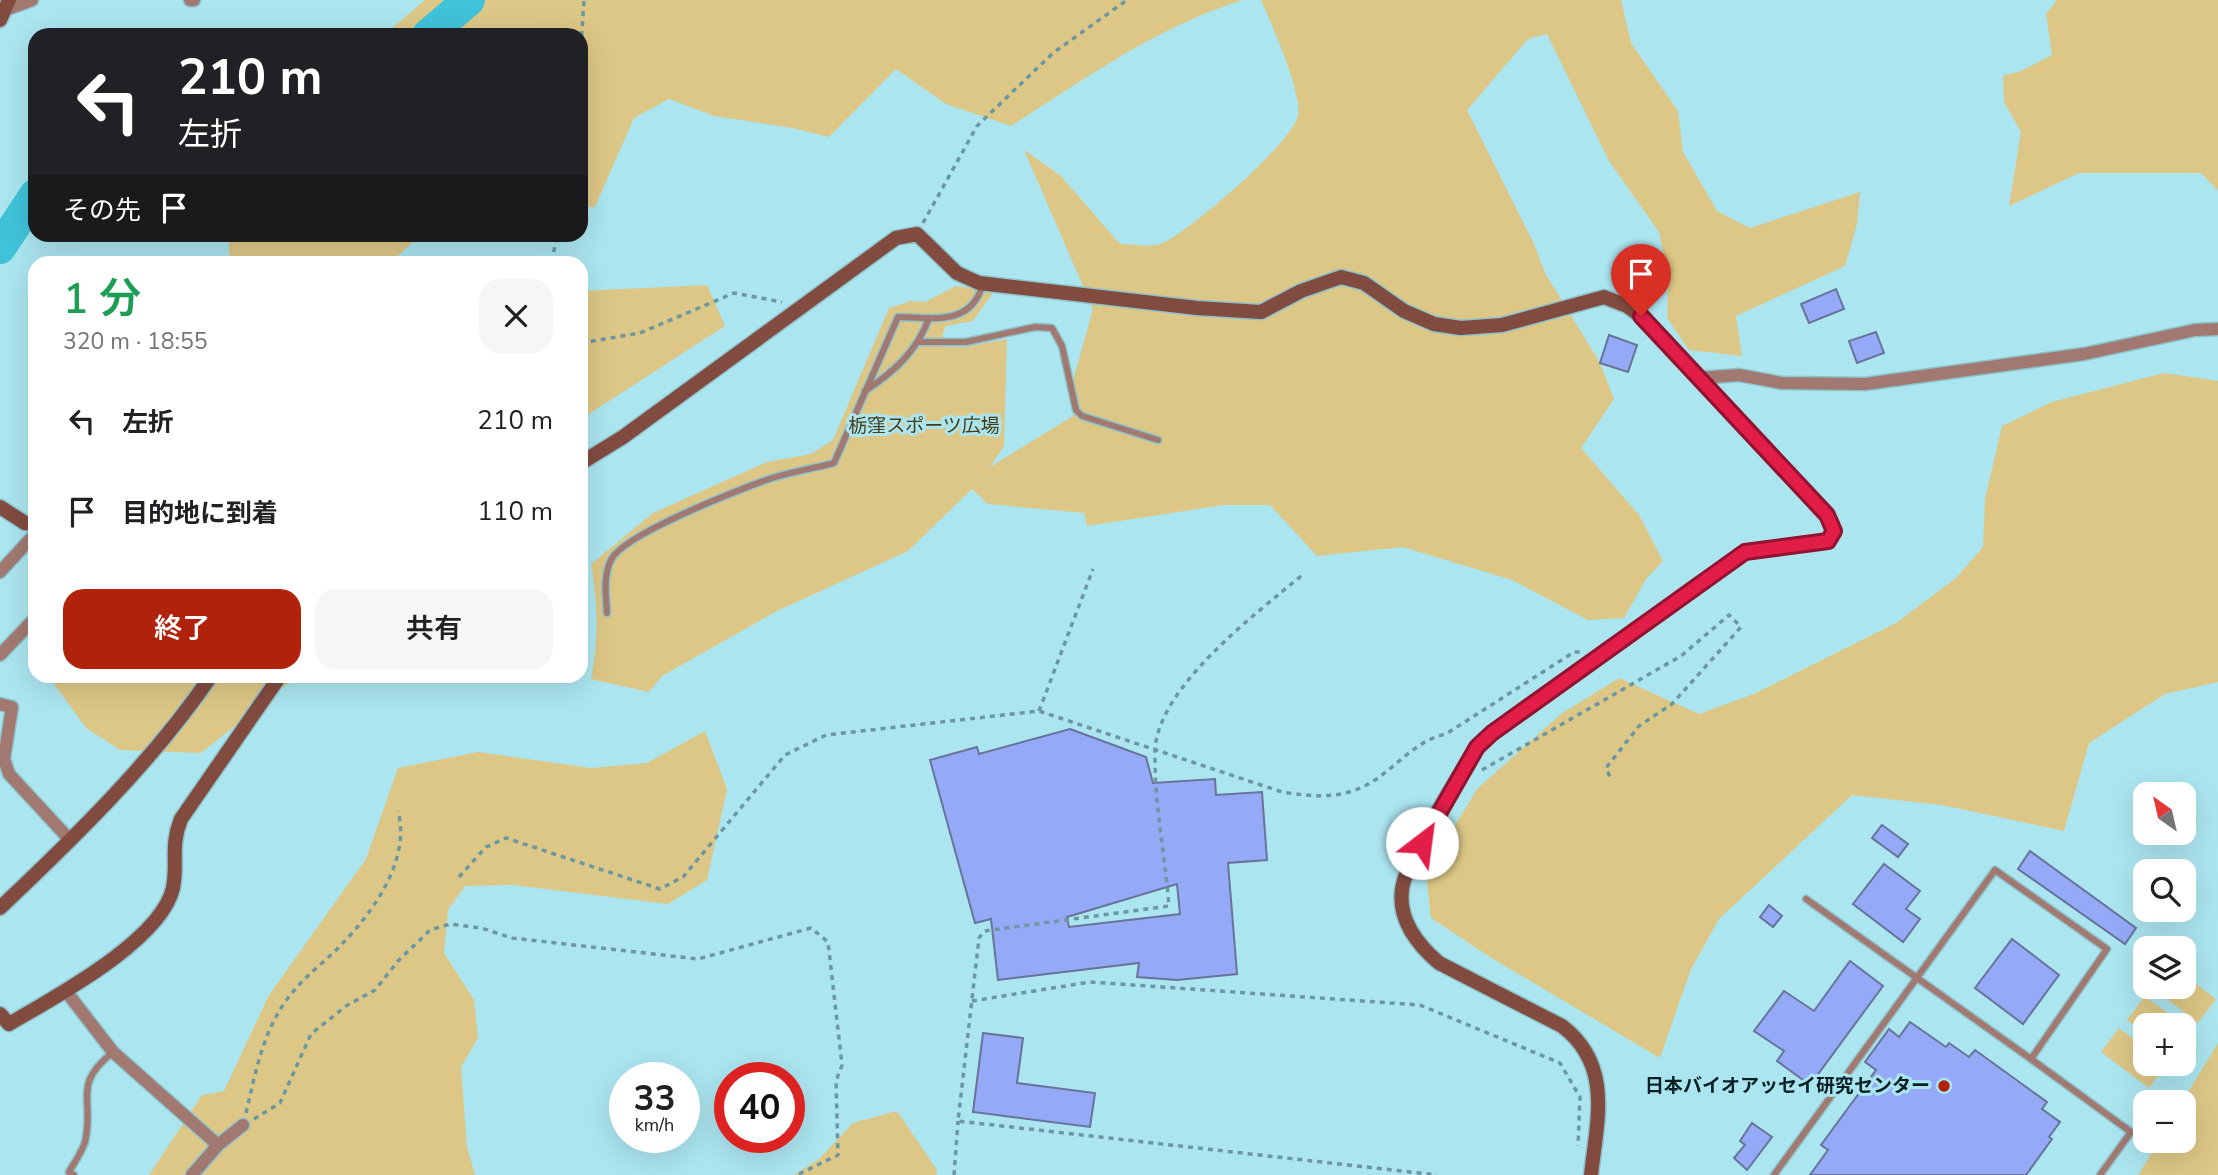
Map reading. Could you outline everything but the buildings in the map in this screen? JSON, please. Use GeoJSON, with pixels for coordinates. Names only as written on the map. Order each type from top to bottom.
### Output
{"type":"FeatureCollection","features":[{"type":"Feature","properties":{"kind":"street"},"geometry":{"type":"LineString","coordinates":[[5,10],[32,0]]}},
{"type":"Feature","properties":{"kind":"street"},"geometry":{"type":"LineString","coordinates":[[588,459],[623,437],[896,238],[917,234],[957,273],[983,283],[1197,308],[1261,312],[1301,290],[1341,277],[1364,283],[1405,311],[1433,324],[1461,328],[1502,325],[1604,298],[1627,306],[1641,316],[1827,515],[1834,531],[1828,541],[1745,552],[1492,733],[1477,747],[1411,862],[1402,890],[1404,915],[1423,950],[1457,973],[1562,1026],[1577,1038],[1589,1055],[1599,1102],[1591,1175]]}},
{"type":"Feature","properties":{"kind":"street"},"geometry":{"type":"LineString","coordinates":[[1698,378],[1739,375],[1782,383],[1865,384],[2084,354],[2195,330],[2218,329]]}},
{"type":"Feature","properties":{"kind":"street"},"geometry":{"type":"LineString","coordinates":[[0,507],[28,523]]}},
{"type":"Feature","properties":{"kind":"street"},"geometry":{"type":"LineString","coordinates":[[0,572],[28,542]]}},
{"type":"Feature","properties":{"kind":"street"},"geometry":{"type":"LineString","coordinates":[[0,655],[28,625]]}},
{"type":"Feature","properties":{"kind":"street"},"geometry":{"type":"LineString","coordinates":[[0,908],[70,840],[176,722],[206,683]]}},
{"type":"Feature","properties":{"kind":"street"},"geometry":{"type":"LineString","coordinates":[[3,1023],[82,982],[156,919],[173,888],[173,842],[181,820],[275,683]]}},
{"type":"Feature","properties":{"kind":"street"},"geometry":{"type":"LineString","coordinates":[[0,704],[12,707],[4,760],[9,774],[70,840]]}},
{"type":"Feature","properties":{"kind":"street"},"geometry":{"type":"LineString","coordinates":[[65,990],[113,1052],[218,1145]]}},
{"type":"Feature","properties":{"kind":"street"},"geometry":{"type":"LineString","coordinates":[[192,1175],[218,1145],[243,1125]]}},
{"type":"Feature","properties":{"kind":"lane"},"geometry":{"type":"LineString","coordinates":[[607,613],[606,584],[611,559],[637,537],[683,514],[768,479],[834,463],[898,317],[953,316],[969,310],[978,301],[983,283]]}},
{"type":"Feature","properties":{"kind":"lane"},"geometry":{"type":"LineString","coordinates":[[864,392],[909,356],[920,342],[929,318]]}},
{"type":"Feature","properties":{"kind":"lane"},"geometry":{"type":"LineString","coordinates":[[920,342],[966,342],[1035,327],[1052,328],[1062,346],[1076,410],[1082,416],[1158,440]]}},
{"type":"Feature","properties":{"kind":"lane"},"geometry":{"type":"LineString","coordinates":[[1774,1175],[1995,870],[2108,949],[2031,1059]]}},
{"type":"Feature","properties":{"kind":"lane"},"geometry":{"type":"LineString","coordinates":[[1806,899],[2131,1132],[2100,1175]]}},
{"type":"Feature","properties":{"kind":"lane"},"geometry":{"type":"LineString","coordinates":[[74,1175],[69,1172],[84,1144],[87,1079],[97,1065],[113,1052]]}},
{"type":"Feature","properties":{"kind":"path"},"geometry":{"type":"LineString","coordinates":[[582,28],[584,0]]}},
{"type":"Feature","properties":{"kind":"path"},"geometry":{"type":"LineString","coordinates":[[917,234],[977,126],[1053,53],[1127,0]]}},
{"type":"Feature","properties":{"kind":"path"},"geometry":{"type":"LineString","coordinates":[[588,342],[640,333],[734,293],[781,302],[803,298],[809,301]]}},
{"type":"Feature","properties":{"kind":"path"},"geometry":{"type":"LineString","coordinates":[[1039,711],[1093,569]]}},
{"type":"Feature","properties":{"kind":"path"},"geometry":{"type":"LineString","coordinates":[[954,1175],[979,938],[984,931],[1169,906],[1155,750],[1163,718],[1215,649],[1301,576]]}},
{"type":"Feature","properties":{"kind":"path"},"geometry":{"type":"LineString","coordinates":[[1479,771],[1681,656],[1729,615],[1741,626],[1672,704],[1639,726],[1606,768],[1610,777]]}},
{"type":"Feature","properties":{"kind":"path"},"geometry":{"type":"LineString","coordinates":[[459,877],[486,847],[506,838],[660,889],[682,877],[785,755],[826,735],[1039,711],[1282,792],[1317,797],[1359,789],[1430,737],[1446,734],[1574,652],[1603,655]]}},
{"type":"Feature","properties":{"kind":"path"},"geometry":{"type":"LineString","coordinates":[[243,1125],[263,1040],[291,994],[344,942],[385,887],[400,848],[403,828],[398,811]]}},
{"type":"Feature","properties":{"kind":"path"},"geometry":{"type":"LineString","coordinates":[[243,1125],[280,1103],[311,1034],[346,1006],[375,990],[398,961],[430,930],[450,924],[481,928],[512,938],[698,960],[811,928],[828,942],[832,975],[842,1065],[836,1081],[838,1155],[797,1175]]}},
{"type":"Feature","properties":{"kind":"path"},"geometry":{"type":"LineString","coordinates":[[972,1000],[1090,982],[1420,1005],[1560,1063],[1580,1097],[1577,1149]]}},
{"type":"Feature","properties":{"kind":"path"},"geometry":{"type":"LineString","coordinates":[[958,1121],[1437,1175]]}},
{"type":"Feature","properties":{"kind":"green space"},"geometry":{"type":"Polygon","coordinates":[[[425,0],[1243,0],[1181,24],[1152,39],[1011,126],[946,104],[896,69],[829,137],[793,128],[714,116],[669,99],[634,118],[595,207],[588,207],[588,28],[392,28],[425,0]]]}},
{"type":"Feature","properties":{"kind":"green space","name":"栃窪スポーツ広場"},"geometry":{"type":"Polygon","coordinates":[[[1261,0],[1621,0],[1631,43],[1678,111],[1683,152],[1717,211],[1750,228],[1860,192],[1857,224],[1845,266],[1736,316],[1742,356],[1689,350],[1667,318],[1668,277],[1659,232],[1609,161],[1547,34],[1528,39],[1467,110],[1534,244],[1545,273],[1600,363],[1614,399],[1581,448],[1639,515],[1663,561],[1646,579],[1624,618],[1588,620],[1512,580],[1403,547],[1317,556],[1270,505],[1224,505],[1087,526],[1084,513],[988,504],[972,489],[908,551],[777,611],[662,676],[649,692],[591,679],[597,622],[591,564],[653,513],[767,462],[811,454],[833,440],[889,308],[911,301],[925,302],[956,286],[994,291],[973,321],[946,326],[943,333],[943,347],[965,347],[1007,339],[1004,446],[990,467],[1073,416],[1074,377],[1093,309],[1024,150],[1060,175],[1120,244],[1148,246],[1163,243],[1177,235],[1216,205],[1259,166],[1291,129],[1298,116],[1296,92],[1291,76],[1261,0]]]}},
{"type":"Feature","properties":{"kind":"green space"},"geometry":{"type":"Polygon","coordinates":[[[2057,0],[2218,0],[2218,191],[2201,173],[2079,173],[2009,206],[2021,132],[2004,102],[2003,76],[2021,71],[2052,55],[2046,14],[2057,0]]]}},
{"type":"Feature","properties":{"kind":"green space"},"geometry":{"type":"Polygon","coordinates":[[[229,242],[413,242],[398,256],[230,256],[229,242]]]}},
{"type":"Feature","properties":{"kind":"green space"},"geometry":{"type":"Polygon","coordinates":[[[707,285],[725,326],[588,414],[588,291],[707,285]]]}},
{"type":"Feature","properties":{"kind":"green space"},"geometry":{"type":"Polygon","coordinates":[[[2164,373],[2218,381],[2218,682],[2165,694],[2089,743],[2064,831],[1942,805],[1852,795],[1719,919],[1691,969],[1660,1058],[1490,957],[1431,918],[1426,873],[1477,789],[1561,714],[1619,678],[1699,714],[1754,694],[1896,623],[1956,578],[1983,547],[1985,499],[2002,426],[2052,402],[2164,373]]]}},
{"type":"Feature","properties":{"kind":"green space"},"geometry":{"type":"Polygon","coordinates":[[[53,683],[289,683],[201,753],[120,750],[86,728],[53,683]]]}},
{"type":"Feature","properties":{"kind":"green space"},"geometry":{"type":"Polygon","coordinates":[[[705,731],[727,789],[707,880],[668,904],[513,885],[465,886],[448,910],[444,953],[474,1000],[478,1038],[461,1067],[467,1147],[475,1175],[149,1175],[202,1095],[224,1091],[269,995],[366,859],[398,768],[478,752],[591,768],[647,763],[705,731]]]}},
{"type":"Feature","properties":{"kind":"green space"},"geometry":{"type":"Polygon","coordinates":[[[2196,984],[2216,999],[2198,1023],[2196,1013],[2185,1013],[2167,999],[2196,999],[2196,984]]]}},
{"type":"Feature","properties":{"kind":"green space"},"geometry":{"type":"Polygon","coordinates":[[[2143,999],[2149,999],[2168,1013],[2133,1013],[2133,1025],[2127,1020],[2143,999]]]}},
{"type":"Feature","properties":{"kind":"green space"},"geometry":{"type":"Polygon","coordinates":[[[2119,1028],[2133,1039],[2133,1076],[2101,1052],[2119,1028]]]}},
{"type":"Feature","properties":{"kind":"green space"},"geometry":{"type":"Polygon","coordinates":[[[2218,1043],[2218,1175],[2138,1175],[2152,1153],[2196,1153],[2196,1090],[2189,1090],[2218,1043]]]}},
{"type":"Feature","properties":{"kind":"green space"},"geometry":{"type":"Polygon","coordinates":[[[2133,1076],[2158,1076],[2149,1088],[2133,1076]]]}},
{"type":"Feature","properties":{"kind":"green space"},"geometry":{"type":"Polygon","coordinates":[[[897,1111],[937,1170],[936,1175],[794,1175],[819,1159],[853,1123],[897,1111]]]}},
{"type":"Feature","properties":{"kind":"waterway"},"geometry":{"type":"LineString","coordinates":[[436,28],[469,0]]}},
{"type":"Feature","properties":{"kind":"waterway"},"geometry":{"type":"LineString","coordinates":[[0,248],[28,206]]}},
{"type":"Feature","properties":{"kind":"place","name":"日本バイオアッセイ研究センター"},"geometry":{"type":"Point","coordinates":[1944,1086]}},
{"type":"Feature","properties":{"kind":"route"},"geometry":{"type":"LineString","coordinates":[[1422,843],[1477,747],[1492,733],[1745,552],[1828,541],[1834,531],[1827,515],[1641,316]]}}]}
